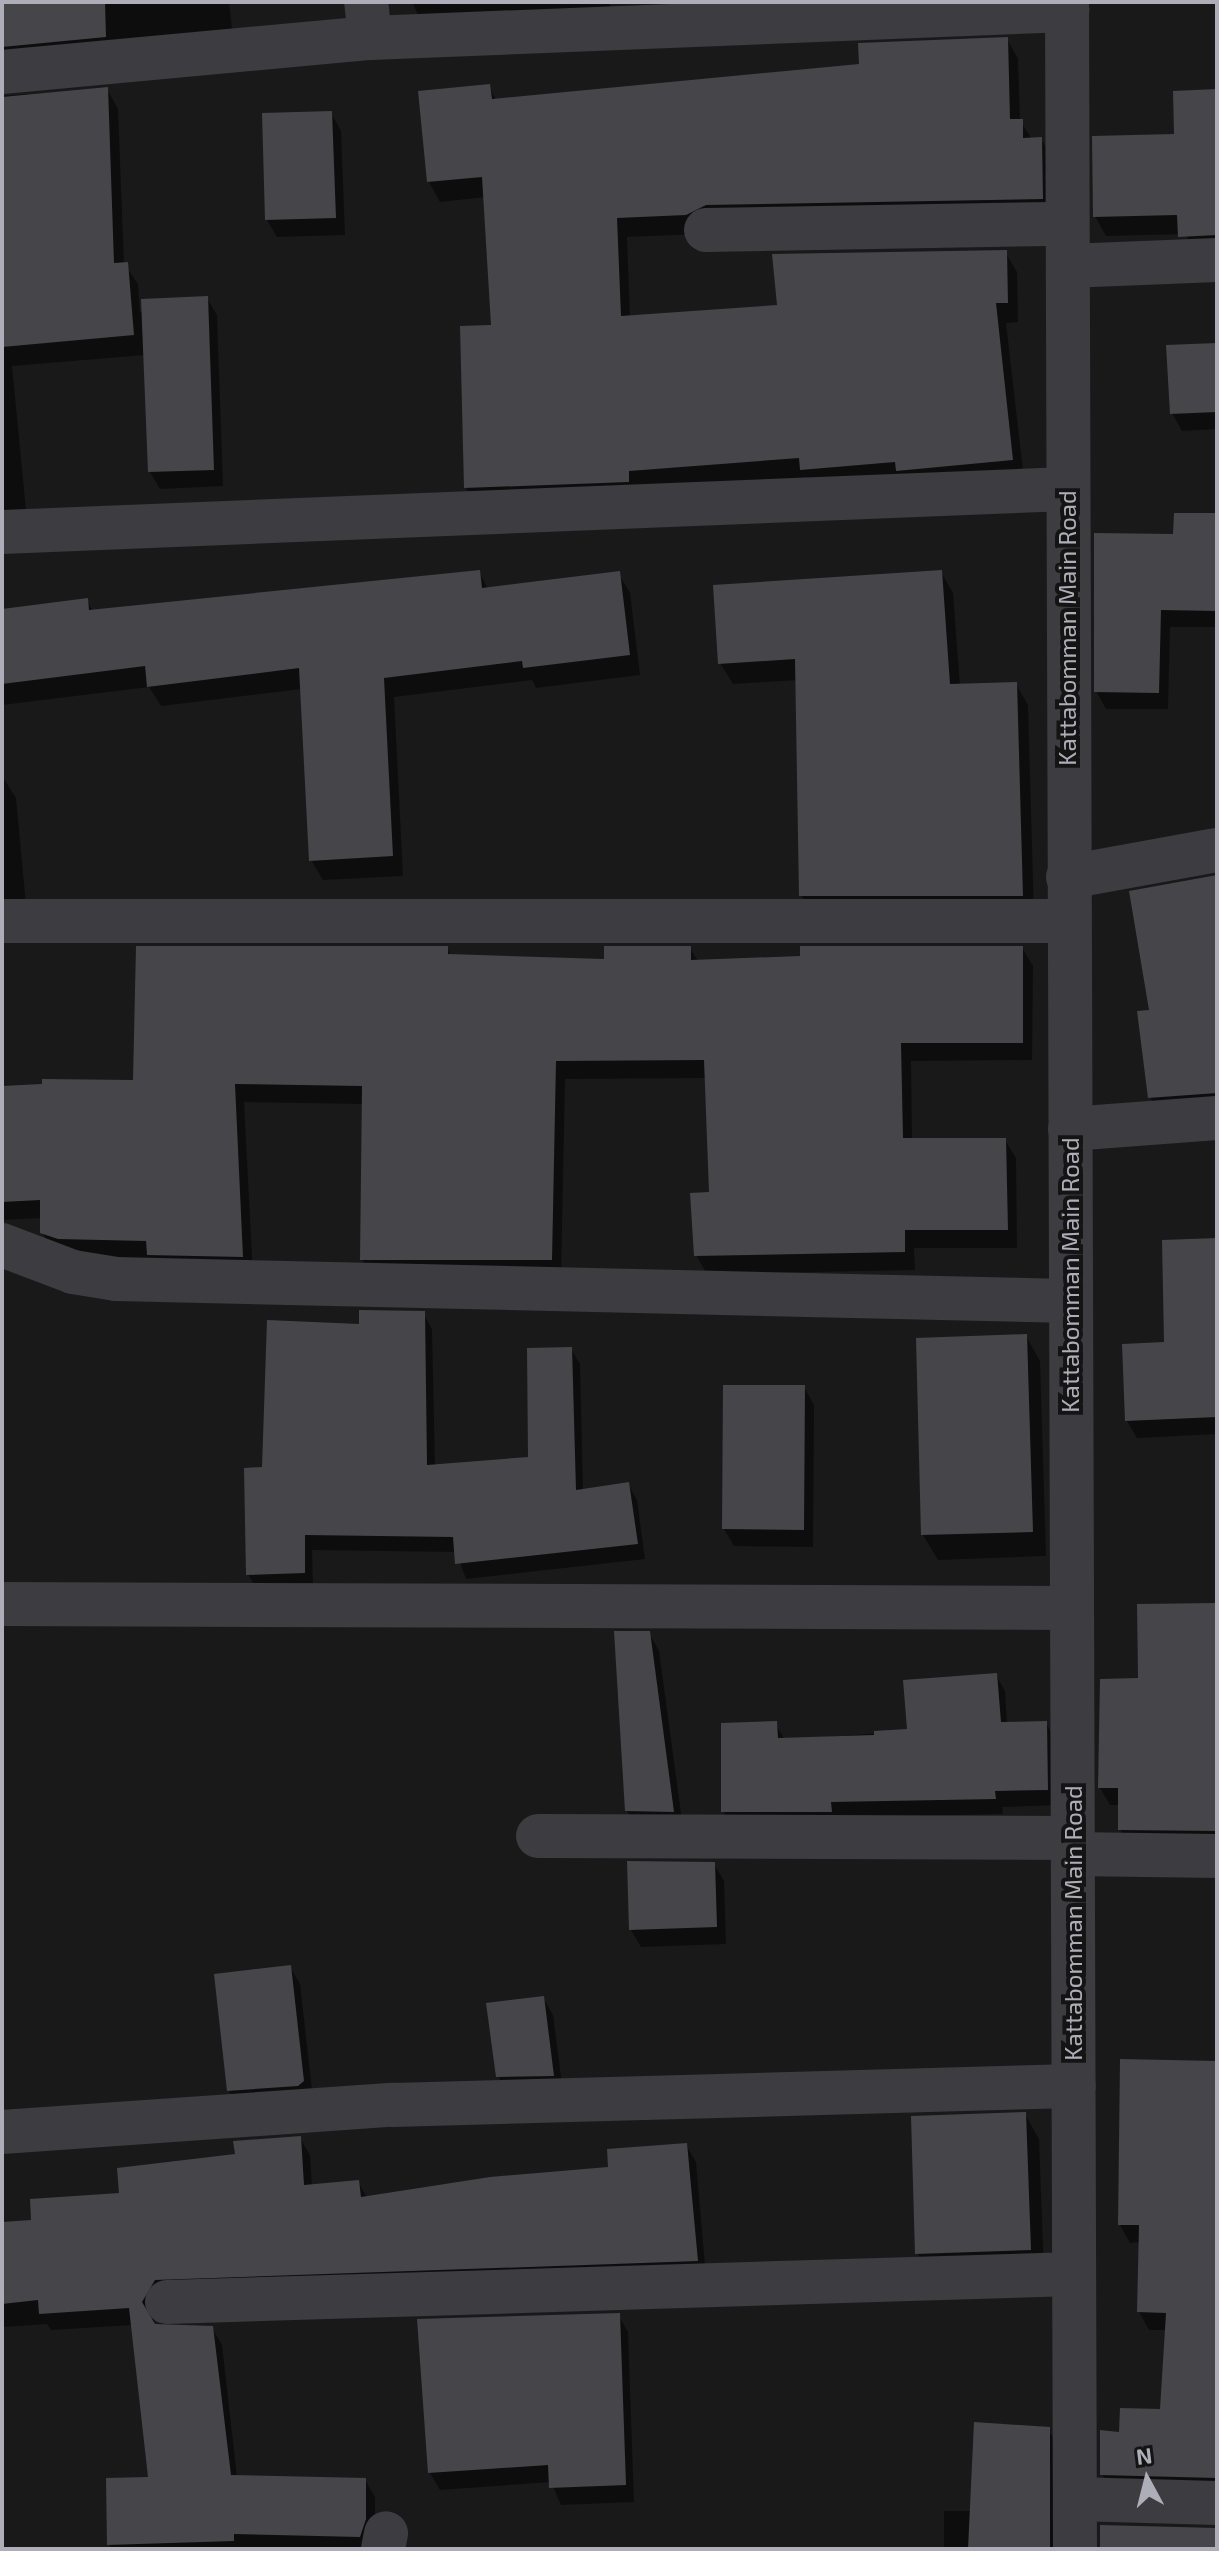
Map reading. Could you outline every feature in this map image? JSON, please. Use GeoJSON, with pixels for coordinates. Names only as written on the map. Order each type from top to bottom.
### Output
{"type":"FeatureCollection","features":[{"type":"Feature","properties":{"kind":"street"},"geometry":{"type":"LineString","coordinates":[[2,72],[368,20],[1067,6]]}},
{"type":"Feature","properties":{"kind":"street","name":"Kattabomman Main Road"},"geometry":{"type":"LineString","coordinates":[[1067,6],[1075,2549]]}},
{"type":"Feature","properties":{"kind":"street"},"geometry":{"type":"LineString","coordinates":[[706,230],[1068,245],[1217,260]]}},
{"type":"Feature","properties":{"kind":"street"},"geometry":{"type":"LineString","coordinates":[[2,532],[1067,489]]}},
{"type":"Feature","properties":{"kind":"street"},"geometry":{"type":"LineString","coordinates":[[1068,877],[1217,850]]}},
{"type":"Feature","properties":{"kind":"street"},"geometry":{"type":"LineString","coordinates":[[2,921],[1068,921]]}},
{"type":"Feature","properties":{"kind":"street"},"geometry":{"type":"LineString","coordinates":[[1070,1129],[1217,1118]]}},
{"type":"Feature","properties":{"kind":"street"},"geometry":{"type":"LineString","coordinates":[[2,1245],[73,1272],[116,1279],[1070,1301]]}},
{"type":"Feature","properties":{"kind":"street"},"geometry":{"type":"LineString","coordinates":[[2,1604],[1071,1608]]}},
{"type":"Feature","properties":{"kind":"street"},"geometry":{"type":"LineString","coordinates":[[538,1836],[1072,1846],[1217,1856]]}},
{"type":"Feature","properties":{"kind":"street"},"geometry":{"type":"LineString","coordinates":[[2,2132],[393,2105],[1074,2086]]}},
{"type":"Feature","properties":{"kind":"street"},"geometry":{"type":"LineString","coordinates":[[167,2302],[1074,2274]]}},
{"type":"Feature","properties":{"kind":"street"},"geometry":{"type":"LineString","coordinates":[[1075,2499],[1217,2503]]}},
{"type":"Feature","properties":{"kind":"building"},"geometry":{"type":"Polygon","coordinates":[[[2,2],[105,2],[106,37],[2,47],[2,2]]]}},
{"type":"Feature","properties":{"kind":"building"},"geometry":{"type":"Polygon","coordinates":[[[1008,37],[1010,119],[1023,119],[1023,138],[1042,137],[1043,199],[706,205],[686,215],[617,218],[621,316],[777,305],[772,254],[1007,250],[1008,303],[996,303],[1013,460],[896,471],[895,462],[800,470],[799,458],[629,471],[629,482],[464,488],[460,326],[491,325],[482,177],[427,182],[418,91],[490,84],[492,99],[859,64],[858,43],[1008,37]]]}},
{"type":"Feature","properties":{"kind":"building"},"geometry":{"type":"Polygon","coordinates":[[[108,87],[114,263],[128,262],[134,335],[2,347],[2,97],[108,87]]]}},
{"type":"Feature","properties":{"kind":"building"},"geometry":{"type":"Polygon","coordinates":[[[1217,89],[1217,235],[1178,237],[1177,215],[1093,217],[1092,136],[1174,134],[1173,91],[1217,89]]]}},
{"type":"Feature","properties":{"kind":"building"},"geometry":{"type":"Polygon","coordinates":[[[332,111],[336,218],[265,220],[262,113],[332,111]]]}},
{"type":"Feature","properties":{"kind":"building"},"geometry":{"type":"Polygon","coordinates":[[[208,296],[214,470],[148,472],[141,299],[208,296]]]}},
{"type":"Feature","properties":{"kind":"building"},"geometry":{"type":"Polygon","coordinates":[[[1217,343],[1217,412],[1170,414],[1166,345],[1217,343]]]}},
{"type":"Feature","properties":{"kind":"building"},"geometry":{"type":"Polygon","coordinates":[[[1174,513],[1217,513],[1217,611],[1161,610],[1159,693],[1094,692],[1094,533],[1173,534],[1174,513]]]}},
{"type":"Feature","properties":{"kind":"building"},"geometry":{"type":"Polygon","coordinates":[[[480,570],[482,588],[620,571],[630,655],[523,668],[522,661],[384,678],[393,856],[309,861],[299,668],[147,687],[145,666],[2,684],[2,609],[88,598],[89,610],[480,570]]]}},
{"type":"Feature","properties":{"kind":"building"},"geometry":{"type":"Polygon","coordinates":[[[942,570],[950,684],[1017,682],[1023,896],[799,896],[795,659],[718,664],[713,585],[942,570]]]}},
{"type":"Feature","properties":{"kind":"building"},"geometry":{"type":"Polygon","coordinates":[[[1217,875],[1217,1093],[1148,1098],[1137,1011],[1149,1010],[1129,891],[1217,875]]]}},
{"type":"Feature","properties":{"kind":"building"},"geometry":{"type":"Polygon","coordinates":[[[136,946],[448,946],[448,954],[604,959],[604,946],[691,946],[691,960],[800,956],[800,946],[1023,946],[1023,1043],[901,1043],[903,1138],[1006,1138],[1008,1230],[905,1230],[905,1252],[694,1256],[690,1193],[709,1192],[704,1060],[556,1061],[552,1260],[360,1260],[362,1086],[235,1084],[243,1257],[147,1255],[146,1241],[58,1239],[40,1233],[40,1200],[2,1202],[2,1086],[42,1084],[42,1079],[133,1080],[136,946]]]}},
{"type":"Feature","properties":{"kind":"building"},"geometry":{"type":"Polygon","coordinates":[[[1217,1238],[1217,1417],[1125,1421],[1122,1344],[1164,1342],[1162,1240],[1217,1238]]]}},
{"type":"Feature","properties":{"kind":"building"},"geometry":{"type":"Polygon","coordinates":[[[359,1310],[425,1311],[427,1465],[528,1457],[527,1348],[572,1347],[576,1490],[629,1482],[638,1544],[455,1564],[453,1537],[305,1535],[305,1573],[246,1575],[244,1468],[262,1467],[267,1320],[359,1324],[359,1310]]]}},
{"type":"Feature","properties":{"kind":"building"},"geometry":{"type":"Polygon","coordinates":[[[1027,1334],[1033,1532],[921,1535],[916,1338],[1027,1334]]]}},
{"type":"Feature","properties":{"kind":"building"},"geometry":{"type":"Polygon","coordinates":[[[723,1385],[805,1385],[804,1530],[722,1529],[723,1385]]]}},
{"type":"Feature","properties":{"kind":"building"},"geometry":{"type":"Polygon","coordinates":[[[1217,1603],[1217,1831],[1118,1830],[1118,1788],[1098,1788],[1100,1679],[1138,1678],[1137,1604],[1217,1603]]]}},
{"type":"Feature","properties":{"kind":"building"},"geometry":{"type":"Polygon","coordinates":[[[614,1631],[650,1631],[674,1812],[625,1811],[614,1631]]]}},
{"type":"Feature","properties":{"kind":"building"},"geometry":{"type":"Polygon","coordinates":[[[997,1673],[1001,1722],[1047,1721],[1048,1790],[995,1791],[996,1799],[831,1802],[832,1812],[721,1812],[721,1723],[777,1721],[778,1738],[874,1735],[874,1731],[907,1729],[903,1680],[997,1673]]]}},
{"type":"Feature","properties":{"kind":"building"},"geometry":{"type":"Polygon","coordinates":[[[627,1861],[715,1862],[717,1927],[629,1930],[627,1861]]]}},
{"type":"Feature","properties":{"kind":"building"},"geometry":{"type":"Polygon","coordinates":[[[291,1965],[304,2081],[298,2086],[227,2091],[214,1974],[291,1965]]]}},
{"type":"Feature","properties":{"kind":"building"},"geometry":{"type":"Polygon","coordinates":[[[544,1996],[554,2076],[496,2077],[486,2003],[544,1996]]]}},
{"type":"Feature","properties":{"kind":"building"},"geometry":{"type":"Polygon","coordinates":[[[1120,2059],[1217,2061],[1217,2478],[1100,2475],[1100,2430],[1119,2432],[1120,2408],[1160,2409],[1166,2313],[1137,2312],[1139,2225],[1118,2225],[1120,2059]]]}},
{"type":"Feature","properties":{"kind":"building"},"geometry":{"type":"Polygon","coordinates":[[[1026,2112],[1031,2250],[915,2254],[911,2116],[1026,2112]]]}},
{"type":"Feature","properties":{"kind":"building"},"geometry":{"type":"Polygon","coordinates":[[[301,2136],[304,2185],[359,2180],[361,2197],[490,2177],[608,2167],[607,2149],[687,2143],[698,2261],[155,2280],[142,2302],[155,2324],[213,2326],[231,2475],[366,2478],[366,2519],[360,2537],[234,2534],[234,2541],[107,2545],[106,2478],[148,2477],[129,2308],[39,2314],[38,2300],[2,2304],[2,2222],[31,2220],[30,2199],[119,2193],[117,2168],[235,2154],[233,2141],[301,2136]]]}},
{"type":"Feature","properties":{"kind":"building"},"geometry":{"type":"Polygon","coordinates":[[[620,2313],[626,2485],[549,2488],[548,2465],[428,2473],[417,2319],[620,2313]]]}},
{"type":"Feature","properties":{"kind":"building"},"geometry":{"type":"Polygon","coordinates":[[[974,2422],[1050,2427],[1050,2549],[968,2549],[974,2422]]]}},
{"type":"Feature","properties":{"kind":"building"},"geometry":{"type":"Polygon","coordinates":[[[1100,2525],[1217,2528],[1217,2549],[1100,2549],[1100,2525]]]}}]}
